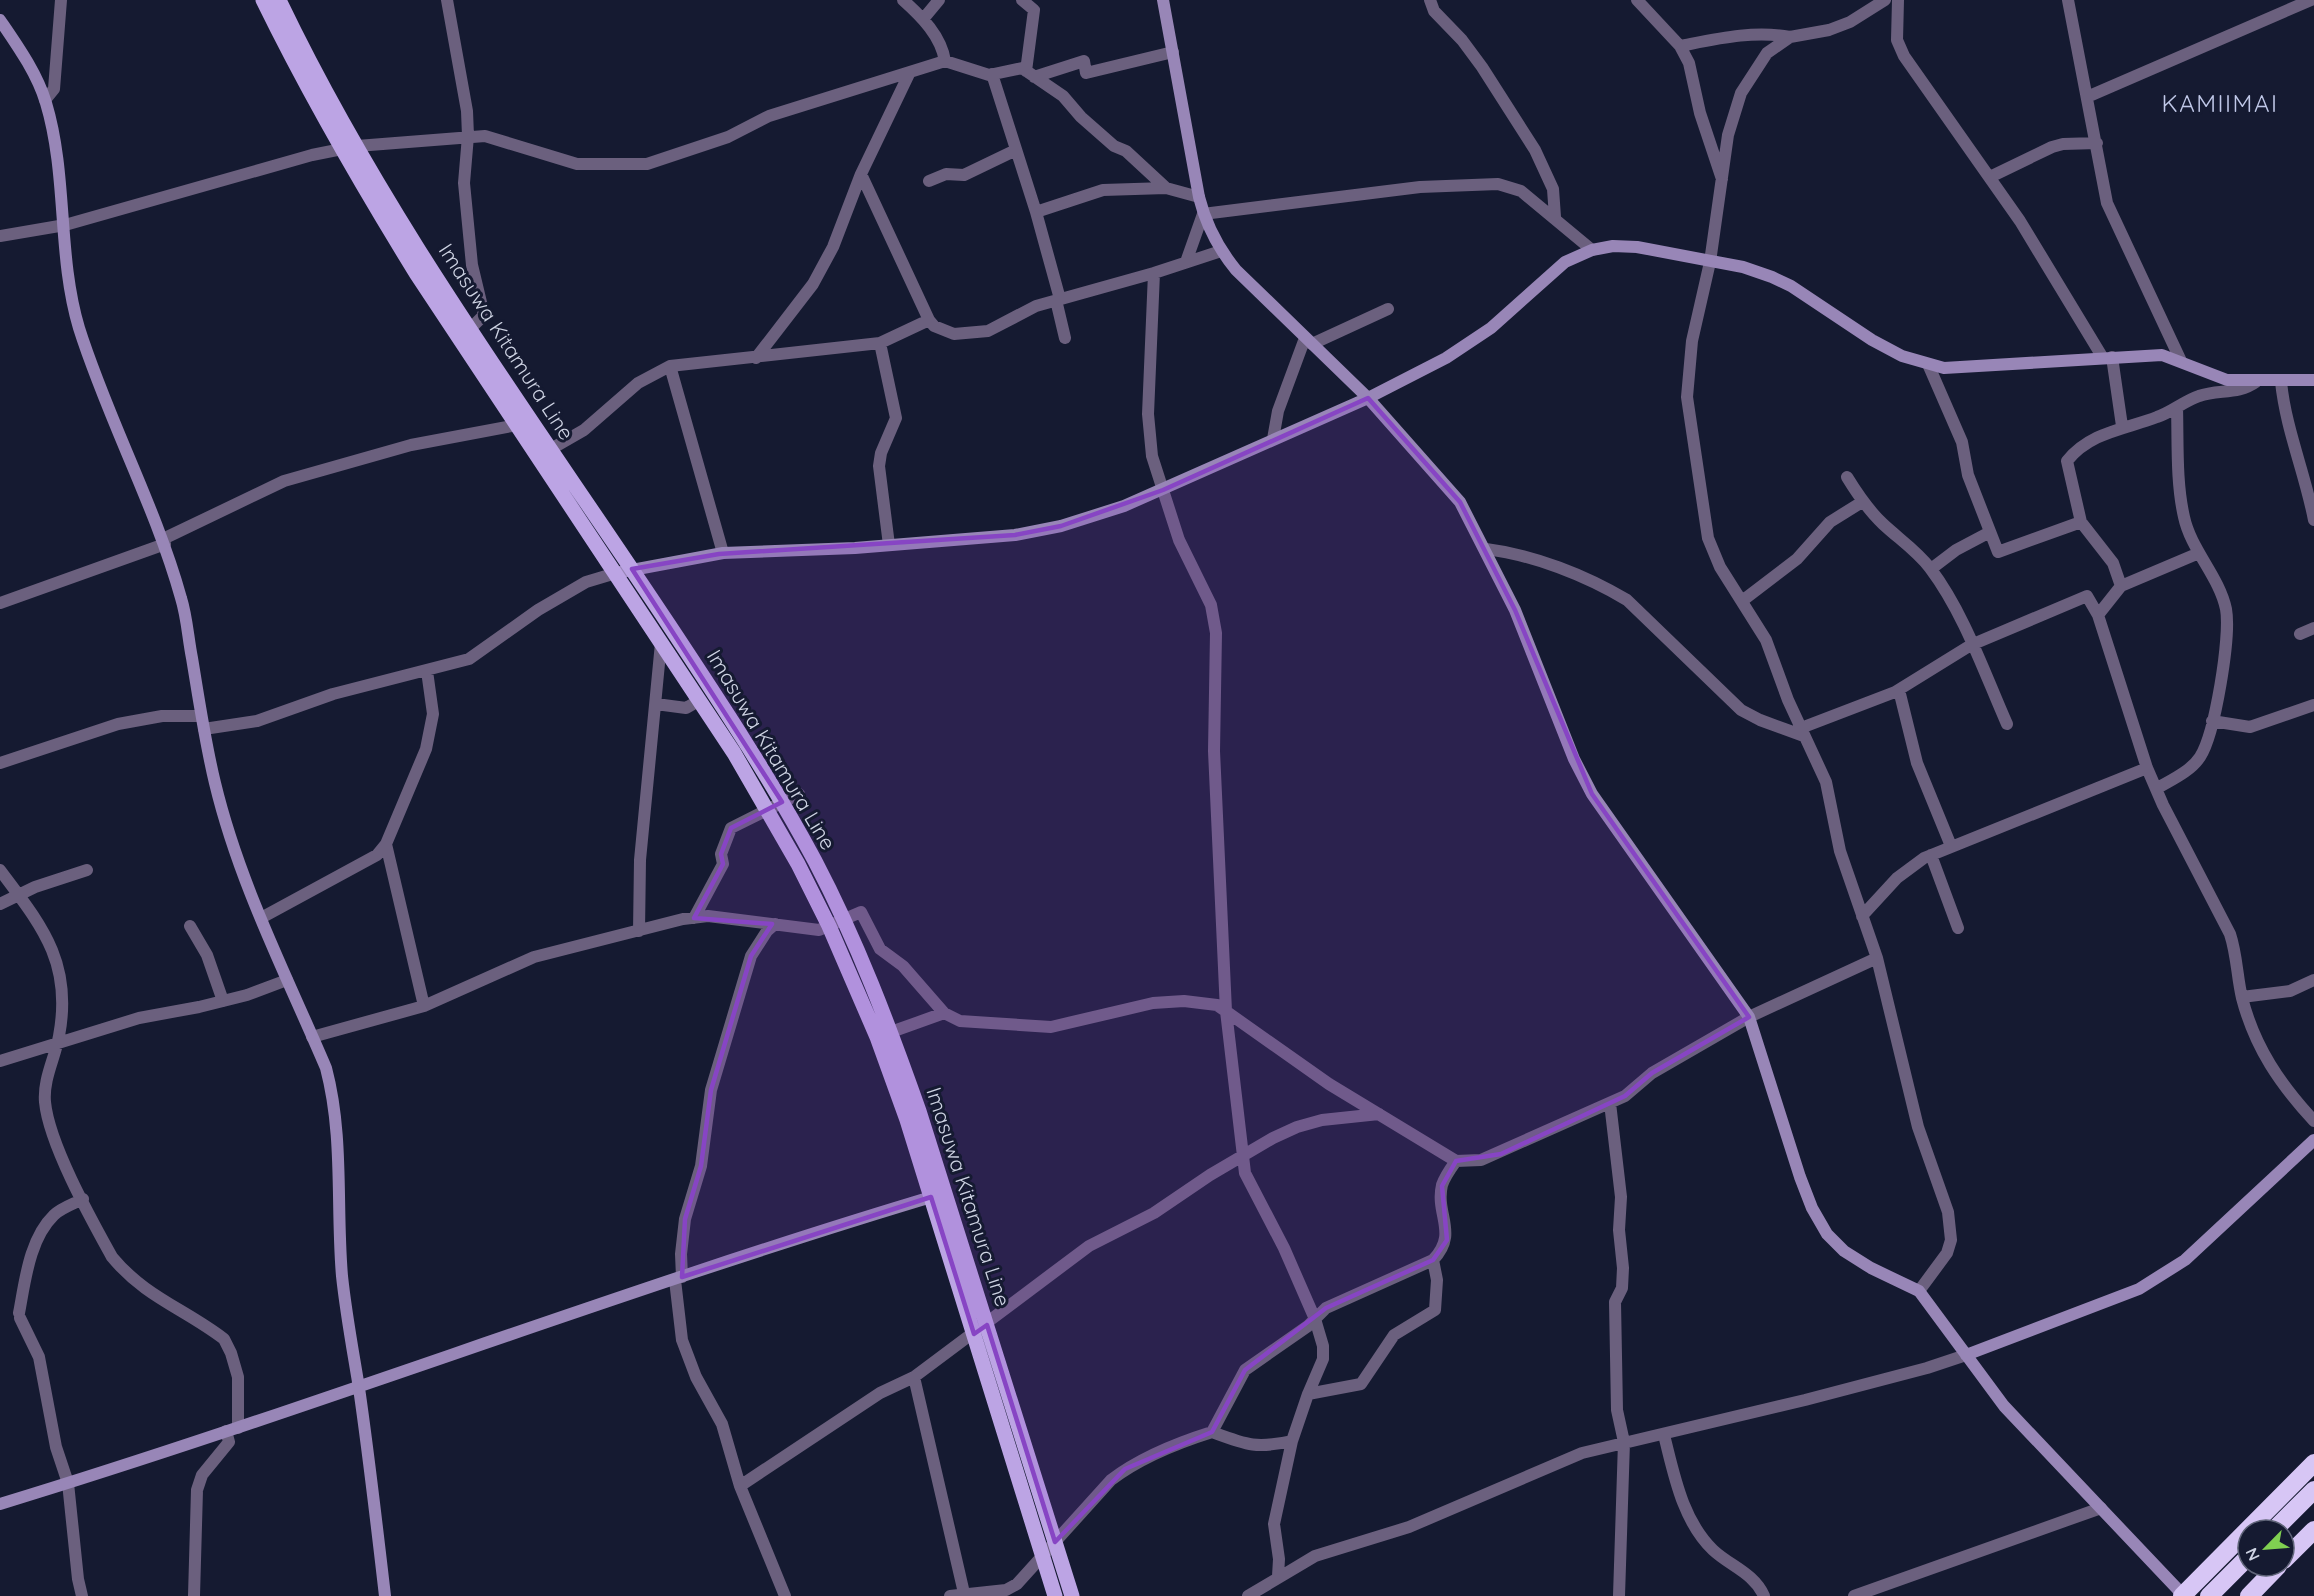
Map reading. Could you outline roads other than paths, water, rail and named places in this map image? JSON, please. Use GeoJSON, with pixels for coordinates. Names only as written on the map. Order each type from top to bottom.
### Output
{"type":"FeatureCollection","features":[{"type":"Feature","properties":{"kind":"highway"},"geometry":{"type":"LineString","coordinates":[[2187,1596],[2314,1463]]}},
{"type":"Feature","properties":{"kind":"highway"},"geometry":{"type":"LineString","coordinates":[[2275,1518],[2314,1479]]}},
{"type":"Feature","properties":{"kind":"highway"},"geometry":{"type":"LineString","coordinates":[[2286,1518],[2314,1490]]}},
{"type":"Feature","properties":{"kind":"highway"},"geometry":{"type":"LineString","coordinates":[[2296,1548],[2314,1530]]}},
{"type":"Feature","properties":{"kind":"highway"},"geometry":{"type":"LineString","coordinates":[[2187,1596],[2236,1556]]}},
{"type":"Feature","properties":{"kind":"highway"},"geometry":{"type":"LineString","coordinates":[[2209,1596],[2236,1569]]}},
{"type":"Feature","properties":{"kind":"highway"},"geometry":{"type":"LineString","coordinates":[[2249,1596],[2266,1578]]}},
{"type":"Feature","properties":{"kind":"main road","name":"Imasuwa Kitamura Line"},"geometry":{"type":"LineString","coordinates":[[263,0],[341,149],[416,273],[517,425],[545,453],[632,569],[782,802],[836,922],[891,1032],[938,1195],[974,1334],[1055,1596]]}},
{"type":"Feature","properties":{"kind":"main road","name":"Imasuwa Kitamura Line"},"geometry":{"type":"LineString","coordinates":[[279,0],[357,146],[471,328],[616,573],[700,700],[836,922],[877,1037],[987,1325],[1072,1596]]}},
{"type":"Feature","properties":{"kind":"street"},"geometry":{"type":"LineString","coordinates":[[45,100],[54,89],[61,0]]}},
{"type":"Feature","properties":{"kind":"street"},"geometry":{"type":"LineString","coordinates":[[447,0],[467,111],[468,136],[464,183],[472,265],[484,315],[471,328]]}},
{"type":"Feature","properties":{"kind":"street"},"geometry":{"type":"LineString","coordinates":[[903,0],[924,18],[943,49],[945,61]]}},
{"type":"Feature","properties":{"kind":"street"},"geometry":{"type":"LineString","coordinates":[[924,18],[939,0]]}},
{"type":"Feature","properties":{"kind":"street"},"geometry":{"type":"LineString","coordinates":[[1022,0],[1034,10],[1030,74]]}},
{"type":"Feature","properties":{"kind":"street"},"geometry":{"type":"LineString","coordinates":[[1163,0],[1199,197],[1203,214],[1221,251],[1236,270],[1368,398],[1460,502],[1486,549],[1515,610],[1574,759],[1592,794],[1749,1017],[1800,1177],[1818,1221],[1844,1251],[1870,1268],[1919,1291],[1945,1323],[1965,1355],[2004,1406],[2187,1596]]}},
{"type":"Feature","properties":{"kind":"street"},"geometry":{"type":"LineString","coordinates":[[1430,0],[1434,11],[1482,67],[1535,150],[1553,189],[1555,217]]}},
{"type":"Feature","properties":{"kind":"street"},"geometry":{"type":"LineString","coordinates":[[1638,0],[1680,46],[1689,63],[1700,113],[1723,183]]}},
{"type":"Feature","properties":{"kind":"street"},"geometry":{"type":"LineString","coordinates":[[1885,0],[1869,12],[1829,30],[1790,38],[1767,53],[1741,93],[1728,135],[1710,262],[1692,341],[1687,397],[1708,538],[1720,567],[1766,640],[1826,782],[1840,852],[1877,958],[1918,1127],[1951,1226],[1947,1253],[1919,1291]]}},
{"type":"Feature","properties":{"kind":"street"},"geometry":{"type":"LineString","coordinates":[[1898,0],[1897,40],[1904,56],[2020,221],[2107,358],[2122,426]]}},
{"type":"Feature","properties":{"kind":"street"},"geometry":{"type":"LineString","coordinates":[[2068,0],[2107,203],[2181,361]]}},
{"type":"Feature","properties":{"kind":"street"},"geometry":{"type":"LineString","coordinates":[[2087,97],[2313,0]]}},
{"type":"Feature","properties":{"kind":"street"},"geometry":{"type":"LineString","coordinates":[[0,20],[26,60],[45,100],[57,153],[70,283],[78,324],[97,378],[164,542],[182,601],[201,716],[229,831],[286,980],[326,1068],[336,1113],[342,1276],[385,1596]]}},
{"type":"Feature","properties":{"kind":"street"},"geometry":{"type":"LineString","coordinates":[[1680,46],[1722,38],[1772,34],[1790,38]]}},
{"type":"Feature","properties":{"kind":"street"},"geometry":{"type":"LineString","coordinates":[[1030,74],[1084,61],[1086,74],[1173,52]]}},
{"type":"Feature","properties":{"kind":"street"},"geometry":{"type":"LineString","coordinates":[[0,236],[64,225],[312,155],[357,146],[441,141],[468,136],[501,140],[577,164],[610,166],[647,164],[728,137],[769,116],[945,61],[992,74],[1022,68],[1063,96],[1081,117],[1114,146],[1126,151],[1167,188]]}},
{"type":"Feature","properties":{"kind":"street"},"geometry":{"type":"LineString","coordinates":[[756,358],[813,284],[833,247],[861,174],[909,74]]}},
{"type":"Feature","properties":{"kind":"street"},"geometry":{"type":"LineString","coordinates":[[992,74],[1036,212],[1058,299],[1065,338]]}},
{"type":"Feature","properties":{"kind":"street"},"geometry":{"type":"LineString","coordinates":[[1990,177],[2052,147],[2097,143]]}},
{"type":"Feature","properties":{"kind":"street"},"geometry":{"type":"LineString","coordinates":[[929,181],[946,174],[964,175],[1016,150]]}},
{"type":"Feature","properties":{"kind":"street"},"geometry":{"type":"LineString","coordinates":[[861,174],[929,320],[934,326],[954,333],[988,331],[1036,306],[1154,273],[1221,251]]}},
{"type":"Feature","properties":{"kind":"street"},"geometry":{"type":"LineString","coordinates":[[1203,214],[1420,187],[1489,184],[1521,191],[1592,250]]}},
{"type":"Feature","properties":{"kind":"street"},"geometry":{"type":"LineString","coordinates":[[1036,212],[1103,190],[1167,188],[1199,197]]}},
{"type":"Feature","properties":{"kind":"street"},"geometry":{"type":"LineString","coordinates":[[1185,262],[1203,214]]}},
{"type":"Feature","properties":{"kind":"street"},"geometry":{"type":"LineString","coordinates":[[204,729],[257,721],[333,694],[469,659],[538,610],[586,582],[632,569],[723,554],[890,545],[1015,535],[1061,526],[1124,506],[1273,438],[1368,398],[1466,346],[1565,262],[1592,250],[1613,246],[1637,247],[1743,267],[1791,286],[1872,340],[1902,356],[1944,368],[2162,356],[2181,361],[2227,380],[2281,382],[2314,380]]}},
{"type":"Feature","properties":{"kind":"street"},"geometry":{"type":"LineString","coordinates":[[1154,273],[1148,414],[1152,456],[1179,540],[1211,605],[1216,633],[1214,751],[1227,1011],[1245,1173],[1284,1248],[1315,1319],[1323,1346],[1323,1359],[1308,1394],[1293,1441],[1274,1524],[1279,1559],[1278,1576]]}},
{"type":"Feature","properties":{"kind":"street"},"geometry":{"type":"LineString","coordinates":[[1273,438],[1278,411],[1309,341],[1388,309]]}},
{"type":"Feature","properties":{"kind":"street"},"geometry":{"type":"LineString","coordinates":[[545,453],[584,430],[638,383],[670,366],[880,343],[929,320]]}},
{"type":"Feature","properties":{"kind":"street"},"geometry":{"type":"LineString","coordinates":[[880,343],[896,418],[894,428],[881,453],[879,466],[890,545]]}},
{"type":"Feature","properties":{"kind":"street"},"geometry":{"type":"LineString","coordinates":[[1928,364],[1962,442],[1968,475],[1998,552],[2080,522]]}},
{"type":"Feature","properties":{"kind":"street"},"geometry":{"type":"LineString","coordinates":[[670,366],[723,554]]}},
{"type":"Feature","properties":{"kind":"street"},"geometry":{"type":"LineString","coordinates":[[2210,394],[2215,376]]}},
{"type":"Feature","properties":{"kind":"street"},"geometry":{"type":"LineString","coordinates":[[2121,586],[2113,564],[2080,522],[2067,460],[2076,450],[2122,426],[2158,417],[2200,395],[2246,389],[2256,382]]}},
{"type":"Feature","properties":{"kind":"street"},"geometry":{"type":"LineString","coordinates":[[2281,382],[2284,413],[2308,487],[2314,520]]}},
{"type":"Feature","properties":{"kind":"street"},"geometry":{"type":"LineString","coordinates":[[2156,789],[2183,773],[2199,758],[2208,742],[2225,657],[2226,609],[2184,519],[2180,485],[2177,407]]}},
{"type":"Feature","properties":{"kind":"street"},"geometry":{"type":"LineString","coordinates":[[0,603],[164,542],[284,481],[411,445],[517,425]]}},
{"type":"Feature","properties":{"kind":"street"},"geometry":{"type":"LineString","coordinates":[[1847,477],[1862,502],[1885,526],[1910,545],[1931,569],[1955,608],[2007,724]]}},
{"type":"Feature","properties":{"kind":"street"},"geometry":{"type":"LineString","coordinates":[[1742,601],[1797,559],[1830,522],[1862,502]]}},
{"type":"Feature","properties":{"kind":"street"},"geometry":{"type":"LineString","coordinates":[[1931,569],[1956,550],[1990,532]]}},
{"type":"Feature","properties":{"kind":"street"},"geometry":{"type":"LineString","coordinates":[[1486,549],[1520,553],[1610,589],[1627,600],[1741,710],[1760,720],[1803,732],[1899,690],[1971,645],[2087,596],[2098,615],[2146,768],[2230,934],[2237,956],[2242,997],[2275,1076],[2314,1121]]}},
{"type":"Feature","properties":{"kind":"street"},"geometry":{"type":"LineString","coordinates":[[2098,615],[2121,586],[2199,552]]}},
{"type":"Feature","properties":{"kind":"street"},"geometry":{"type":"LineString","coordinates":[[2300,634],[2314,628]]}},
{"type":"Feature","properties":{"kind":"street"},"geometry":{"type":"LineString","coordinates":[[639,931],[640,860],[661,643]]}},
{"type":"Feature","properties":{"kind":"street"},"geometry":{"type":"LineString","coordinates":[[261,918],[377,855],[386,844],[426,749],[433,714],[428,671]]}},
{"type":"Feature","properties":{"kind":"street"},"geometry":{"type":"LineString","coordinates":[[1899,690],[1917,763],[1951,846]]}},
{"type":"Feature","properties":{"kind":"street"},"geometry":{"type":"LineString","coordinates":[[656,704],[686,708],[700,700]]}},
{"type":"Feature","properties":{"kind":"street"},"geometry":{"type":"LineString","coordinates":[[2212,721],[2250,727],[2314,705]]}},
{"type":"Feature","properties":{"kind":"street"},"geometry":{"type":"LineString","coordinates":[[0,763],[118,724],[162,716],[201,716]]}},
{"type":"Feature","properties":{"kind":"street"},"geometry":{"type":"LineString","coordinates":[[1862,916],[1897,878],[1931,855],[2146,768]]}},
{"type":"Feature","properties":{"kind":"street"},"geometry":{"type":"LineString","coordinates":[[694,918],[723,864],[721,854],[731,828],[799,794]]}},
{"type":"Feature","properties":{"kind":"street"},"geometry":{"type":"LineString","coordinates":[[386,844],[424,1006]]}},
{"type":"Feature","properties":{"kind":"street"},"geometry":{"type":"LineString","coordinates":[[1931,855],[1958,928]]}},
{"type":"Feature","properties":{"kind":"street"},"geometry":{"type":"LineString","coordinates":[[0,870],[52,945],[60,977],[62,1021],[58,1045],[46,1083],[45,1102],[55,1140],[112,1257],[125,1273],[144,1289],[224,1339],[238,1377],[229,1442],[202,1475],[197,1490],[194,1596]]}},
{"type":"Feature","properties":{"kind":"street"},"geometry":{"type":"LineString","coordinates":[[0,904],[18,895],[87,870]]}},
{"type":"Feature","properties":{"kind":"street"},"geometry":{"type":"LineString","coordinates":[[312,1037],[424,1006],[468,989],[534,957],[694,918],[708,916],[819,930],[861,912],[880,949],[903,966],[944,1013],[960,1021],[1051,1027],[1153,1003],[1184,1001],[1217,1005],[1329,1084],[1456,1161],[1481,1160],[1501,1154],[1625,1096],[1652,1073],[1749,1017],[1877,958]]}},
{"type":"Feature","properties":{"kind":"street"},"geometry":{"type":"LineString","coordinates":[[775,924],[751,956],[711,1090],[701,1166],[685,1219],[678,1279],[682,1340],[696,1377],[722,1424],[740,1486],[785,1596]]}},
{"type":"Feature","properties":{"kind":"street"},"geometry":{"type":"LineString","coordinates":[[190,926],[207,955],[223,1001]]}},
{"type":"Feature","properties":{"kind":"street"},"geometry":{"type":"LineString","coordinates":[[0,1061],[58,1045],[139,1018],[223,1001],[286,980]]}},
{"type":"Feature","properties":{"kind":"street"},"geometry":{"type":"LineString","coordinates":[[2242,997],[2290,991],[2314,980]]}},
{"type":"Feature","properties":{"kind":"street"},"geometry":{"type":"LineString","coordinates":[[891,1032],[944,1013]]}},
{"type":"Feature","properties":{"kind":"street"},"geometry":{"type":"LineString","coordinates":[[1610,1103],[1621,1197],[1619,1230],[1623,1268],[1622,1288],[1615,1302],[1617,1410],[1624,1442],[1619,1596]]}},
{"type":"Feature","properties":{"kind":"street"},"geometry":{"type":"LineString","coordinates":[[740,1486],[880,1393],[914,1377],[987,1325],[1089,1246],[1154,1213],[1210,1175],[1297,1127],[1322,1120],[1379,1114]]}},
{"type":"Feature","properties":{"kind":"street"},"geometry":{"type":"LineString","coordinates":[[1248,1596],[1315,1556],[1409,1527],[1550,1464],[1624,1442],[1664,1435],[1916,1371],[1965,1355],[2139,1288],[2185,1260],[2314,1140]]}},
{"type":"Feature","properties":{"kind":"street"},"geometry":{"type":"LineString","coordinates":[[1212,1432],[1245,1370],[1315,1319],[1326,1308],[1433,1260],[1443,1249],[1447,1240],[1442,1186],[1456,1161]]}},
{"type":"Feature","properties":{"kind":"street"},"geometry":{"type":"LineString","coordinates":[[0,1504],[359,1389],[678,1279],[938,1195]]}},
{"type":"Feature","properties":{"kind":"street"},"geometry":{"type":"LineString","coordinates":[[82,1596],[78,1579],[68,1483],[56,1447],[39,1357],[20,1316],[29,1265],[45,1225],[56,1213],[83,1199]]}},
{"type":"Feature","properties":{"kind":"street"},"geometry":{"type":"LineString","coordinates":[[1308,1394],[1361,1384],[1394,1335],[1435,1310],[1437,1280],[1433,1260]]}},
{"type":"Feature","properties":{"kind":"street"},"geometry":{"type":"LineString","coordinates":[[914,1377],[964,1593]]}},
{"type":"Feature","properties":{"kind":"street"},"geometry":{"type":"LineString","coordinates":[[950,1596],[1006,1590],[1017,1584],[1044,1557],[1111,1480],[1125,1469],[1180,1442],[1212,1432],[1246,1445],[1264,1447],[1293,1441]]}},
{"type":"Feature","properties":{"kind":"street"},"geometry":{"type":"LineString","coordinates":[[1664,1435],[1677,1488],[1702,1538],[1725,1560],[1756,1582],[1764,1596]]}},
{"type":"Feature","properties":{"kind":"street"},"geometry":{"type":"LineString","coordinates":[[1854,1596],[2101,1508]]}},
{"type":"Feature","properties":{"kind":"district","name":"KAMIIMAI"},"geometry":{"type":"Point","coordinates":[2220,104]}}]}
